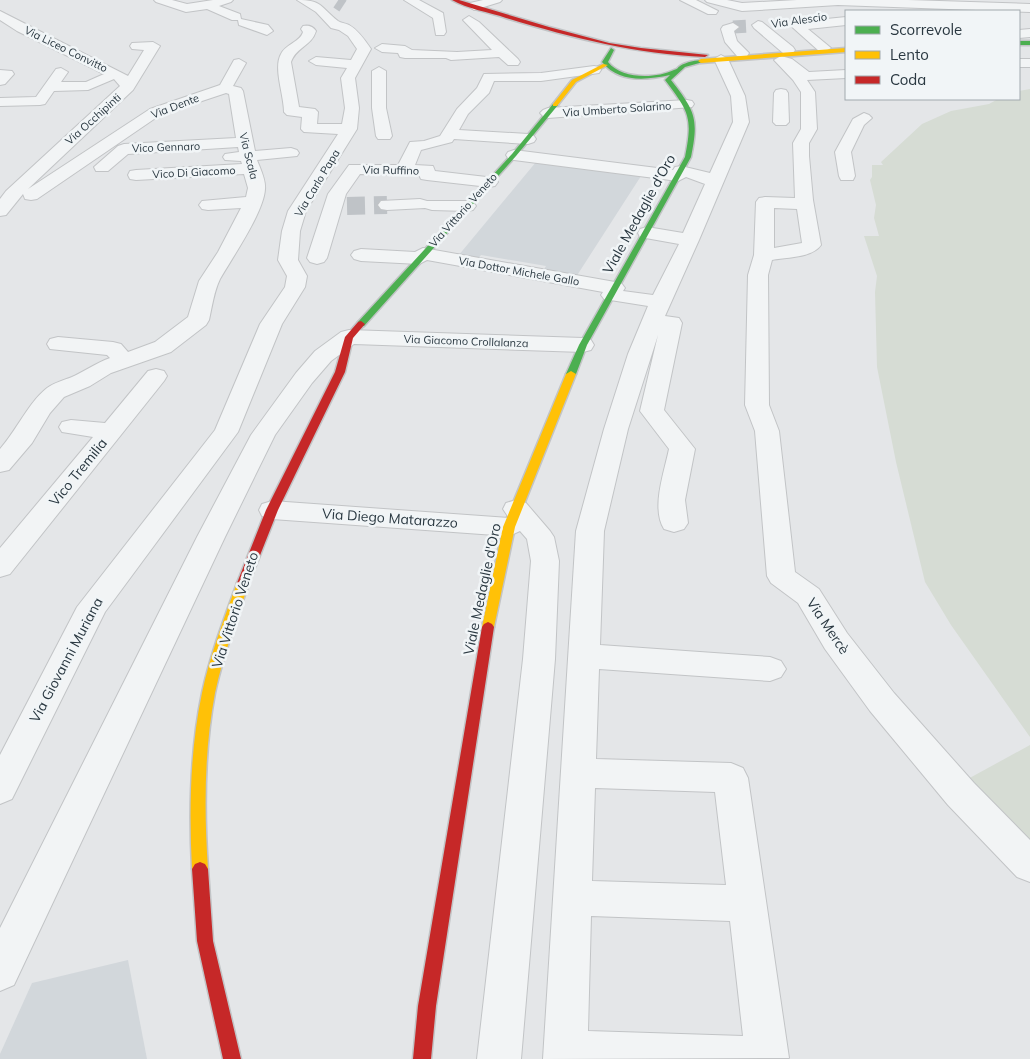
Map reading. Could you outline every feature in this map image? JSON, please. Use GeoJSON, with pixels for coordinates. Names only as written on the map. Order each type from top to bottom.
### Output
{"type":"FeatureCollection","features":[{"type":"Feature","properties":{"kind":"street"},"geometry":{"type":"LineString","coordinates":[[148,0],[155,0]]}},
{"type":"Feature","properties":{"kind":"street"},"geometry":{"type":"LineString","coordinates":[[160,0],[186,8],[227,0]]}},
{"type":"Feature","properties":{"kind":"street","name":"Via Carlo Papa"},"geometry":{"type":"LineString","coordinates":[[180,491],[226,432],[240,406],[271,324],[288,302],[297,282],[295,271],[288,260],[291,231],[297,211],[349,128],[352,108],[348,78],[364,49],[352,33],[343,26],[331,30],[320,9],[302,0]]}},
{"type":"Feature","properties":{"kind":"street"},"geometry":{"type":"LineString","coordinates":[[410,0],[439,16],[440,32]]}},
{"type":"Feature","properties":{"kind":"street"},"geometry":{"type":"LineString","coordinates":[[454,0],[474,6],[494,6],[605,44],[659,53],[694,56],[740,51],[782,53],[790,63],[806,76],[845,73]]}},
{"type":"Feature","properties":{"kind":"street"},"geometry":{"type":"LineString","coordinates":[[686,0],[714,8],[756,12],[871,6],[972,7],[994,10]]}},
{"type":"Feature","properties":{"kind":"street"},"geometry":{"type":"LineString","coordinates":[[714,8],[838,1],[871,6],[925,10]]}},
{"type":"Feature","properties":{"kind":"street"},"geometry":{"type":"LineString","coordinates":[[1000,2],[1030,3]]}},
{"type":"Feature","properties":{"kind":"street"},"geometry":{"type":"LineString","coordinates":[[208,5],[264,28],[267,32]]}},
{"type":"Feature","properties":{"kind":"street"},"geometry":{"type":"LineString","coordinates":[[494,6],[469,20],[518,68],[560,98]]}},
{"type":"Feature","properties":{"kind":"street","name":"Via Alescio"},"geometry":{"type":"LineString","coordinates":[[782,53],[755,25],[849,7]]}},
{"type":"Feature","properties":{"kind":"street","name":"Via Liceo Convitto"},"geometry":{"type":"LineString","coordinates":[[0,15],[21,28],[115,74],[122,78],[128,88]]}},
{"type":"Feature","properties":{"kind":"street"},"geometry":{"type":"LineString","coordinates":[[845,21],[798,26],[845,73]]}},
{"type":"Feature","properties":{"kind":"street"},"geometry":{"type":"LineString","coordinates":[[732,27],[727,29],[731,42],[740,51]]}},
{"type":"Feature","properties":{"kind":"street"},"geometry":{"type":"LineString","coordinates":[[307,29],[310,32],[307,39],[294,45],[284,60],[301,64],[355,65]]}},
{"type":"Feature","properties":{"kind":"street","name":"Via Occhipinti"},"geometry":{"type":"LineString","coordinates":[[0,210],[12,195],[128,88],[153,40],[137,46]]}},
{"type":"Feature","properties":{"kind":"street"},"geometry":{"type":"LineString","coordinates":[[382,48],[405,50],[416,46],[419,42],[455,42]]}},
{"type":"Feature","properties":{"kind":"street"},"geometry":{"type":"LineString","coordinates":[[602,64],[612,49],[605,44]]}},
{"type":"Feature","properties":{"kind":"street"},"geometry":{"type":"LineString","coordinates":[[602,64],[614,71],[640,76],[660,76],[700,61],[845,46]]}},
{"type":"Feature","properties":{"kind":"street"},"geometry":{"type":"LineString","coordinates":[[822,48],[845,50]]}},
{"type":"Feature","properties":{"kind":"street"},"geometry":{"type":"LineString","coordinates":[[405,50],[405,54],[531,77],[602,64],[622,53],[659,53],[677,58],[683,64],[668,80],[687,104]]}},
{"type":"Feature","properties":{"kind":"street"},"geometry":{"type":"LineString","coordinates":[[478,68],[501,53]]}},
{"type":"Feature","properties":{"kind":"street"},"geometry":{"type":"LineString","coordinates":[[761,265],[812,245],[805,202],[801,143],[808,129],[808,92],[782,53]]}},
{"type":"Feature","properties":{"kind":"street"},"geometry":{"type":"LineString","coordinates":[[579,772],[731,778],[767,1058],[565,1055],[590,531],[616,429],[639,354],[656,311],[690,240],[741,122],[745,95],[721,59]]}},
{"type":"Feature","properties":{"kind":"street"},"geometry":{"type":"LineString","coordinates":[[149,128],[157,128],[164,121],[197,111],[231,91],[239,63]]}},
{"type":"Feature","properties":{"kind":"street"},"geometry":{"type":"LineString","coordinates":[[301,64],[292,98],[292,112],[310,112],[309,129],[349,128]]}},
{"type":"Feature","properties":{"kind":"street","name":"Via Vittorio Veneto"},"geometry":{"type":"LineString","coordinates":[[0,971],[263,435],[323,356],[349,337],[514,155],[574,80],[602,64]]}},
{"type":"Feature","properties":{"kind":"street"},"geometry":{"type":"LineString","coordinates":[[478,68],[518,68]]}},
{"type":"Feature","properties":{"kind":"street"},"geometry":{"type":"LineString","coordinates":[[404,170],[416,145],[425,146],[446,139],[462,112],[484,90],[478,68]]}},
{"type":"Feature","properties":{"kind":"street"},"geometry":{"type":"LineString","coordinates":[[379,71],[379,108],[384,136]]}},
{"type":"Feature","properties":{"kind":"street"},"geometry":{"type":"LineString","coordinates":[[0,102],[40,101],[61,72]]}},
{"type":"Feature","properties":{"kind":"street"},"geometry":{"type":"LineString","coordinates":[[0,74],[7,74],[0,81]]}},
{"type":"Feature","properties":{"kind":"street"},"geometry":{"type":"LineString","coordinates":[[50,87],[88,86],[115,74]]}},
{"type":"Feature","properties":{"kind":"street","name":"Via Dente"},"geometry":{"type":"LineString","coordinates":[[12,195],[32,195],[156,112],[231,91]]}},
{"type":"Feature","properties":{"kind":"street","name":"Via Scala"},"geometry":{"type":"LineString","coordinates":[[231,91],[238,110],[249,155],[255,195]]}},
{"type":"Feature","properties":{"kind":"street"},"geometry":{"type":"LineString","coordinates":[[781,93],[781,122]]}},
{"type":"Feature","properties":{"kind":"street","name":"Via Umberto Solarino"},"geometry":{"type":"LineString","coordinates":[[548,113],[687,104]]}},
{"type":"Feature","properties":{"kind":"street","name":"Viale Medaglie d'Oro"},"geometry":{"type":"LineString","coordinates":[[422,1059],[427,1006],[486,638],[512,518],[583,345],[688,157],[694,128],[687,104]]}},
{"type":"Feature","properties":{"kind":"street"},"geometry":{"type":"LineString","coordinates":[[847,176],[843,152],[858,122],[864,118]]}},
{"type":"Feature","properties":{"kind":"street"},"geometry":{"type":"LineString","coordinates":[[814,166],[816,141],[822,131]]}},
{"type":"Feature","properties":{"kind":"street"},"geometry":{"type":"LineString","coordinates":[[449,134],[528,139]]}},
{"type":"Feature","properties":{"kind":"street","name":"Vico Gennaro"},"geometry":{"type":"LineString","coordinates":[[94,174],[124,149],[249,155]]}},
{"type":"Feature","properties":{"kind":"street"},"geometry":{"type":"LineString","coordinates":[[213,158],[291,153]]}},
{"type":"Feature","properties":{"kind":"street","name":"Vico Di Giacomo"},"geometry":{"type":"LineString","coordinates":[[136,175],[152,181],[187,167],[249,155]]}},
{"type":"Feature","properties":{"kind":"street"},"geometry":{"type":"LineString","coordinates":[[514,155],[680,174],[708,178],[714,182]]}},
{"type":"Feature","properties":{"kind":"street","name":"Via Ruffino"},"geometry":{"type":"LineString","coordinates":[[317,258],[337,194],[355,169],[427,170],[427,175],[489,182]]}},
{"type":"Feature","properties":{"kind":"street"},"geometry":{"type":"LineString","coordinates":[[228,190],[255,195]]}},
{"type":"Feature","properties":{"kind":"street"},"geometry":{"type":"LineString","coordinates":[[208,205],[255,195]]}},
{"type":"Feature","properties":{"kind":"street"},"geometry":{"type":"LineString","coordinates":[[0,464],[22,438],[40,410],[56,392],[82,381],[104,368],[163,347],[198,320],[210,281],[228,252],[255,195]]}},
{"type":"Feature","properties":{"kind":"street","name":"Via Mercè"},"geometry":{"type":"LineString","coordinates":[[805,202],[765,202],[761,265],[757,405],[767,431],[781,576],[809,596],[836,641],[882,702],[961,794],[1030,864]]}},
{"type":"Feature","properties":{"kind":"street"},"geometry":{"type":"LineString","coordinates":[[389,210],[426,205],[467,206]]}},
{"type":"Feature","properties":{"kind":"street"},"geometry":{"type":"LineString","coordinates":[[647,233],[690,240]]}},
{"type":"Feature","properties":{"kind":"street"},"geometry":{"type":"LineString","coordinates":[[361,255],[421,256]]}},
{"type":"Feature","properties":{"kind":"street","name":"Via Dottor Michele Gallo"},"geometry":{"type":"LineString","coordinates":[[421,256],[613,291],[656,311],[671,323],[652,411],[682,449],[672,500],[674,523]]}},
{"type":"Feature","properties":{"kind":"street","name":"Via Vittorio Veneto"},"geometry":{"type":"LineString","coordinates":[[231,1055],[206,941],[199,861],[199,772],[206,707],[222,643],[236,599],[272,510],[340,372],[349,337]]}},
{"type":"Feature","properties":{"kind":"street","name":"Via Giacomo Crollalanza"},"geometry":{"type":"LineString","coordinates":[[349,337],[583,345]]}},
{"type":"Feature","properties":{"kind":"street"},"geometry":{"type":"LineString","coordinates":[[58,344],[113,349],[125,361]]}},
{"type":"Feature","properties":{"kind":"street","name":"Vico Tremilia"},"geometry":{"type":"LineString","coordinates":[[0,567],[156,376]]}},
{"type":"Feature","properties":{"kind":"street"},"geometry":{"type":"LineString","coordinates":[[71,427],[111,431]]}},
{"type":"Feature","properties":{"kind":"street"},"geometry":{"type":"LineString","coordinates":[[226,432],[263,435]]}},
{"type":"Feature","properties":{"kind":"street","name":"Via Giovanni Muriana"},"geometry":{"type":"LineString","coordinates":[[0,789],[92,606],[180,491]]}},
{"type":"Feature","properties":{"kind":"street","name":"Via Diego Matarazzo"},"geometry":{"type":"LineString","coordinates":[[272,510],[512,518]]}},
{"type":"Feature","properties":{"kind":"street"},"geometry":{"type":"LineString","coordinates":[[499,1059],[538,669],[545,562],[540,537],[512,518]]}},
{"type":"Feature","properties":{"kind":"street"},"geometry":{"type":"LineString","coordinates":[[584,656],[770,669]]}},
{"type":"Feature","properties":{"kind":"street"},"geometry":{"type":"LineString","coordinates":[[573,898],[748,904]]}},
{"type":"Feature","properties":{"kind":"shaded area"},"geometry":{"type":"Polygon","coordinates":[[[1030,89],[1030,737],[951,625],[925,582],[896,462],[877,367],[875,292],[877,276],[864,236],[879,236],[874,218],[876,205],[870,180],[872,177],[872,165],[883,165],[881,162],[922,124],[951,111],[989,104],[996,100],[1020,100],[1020,91],[1030,89]]]}},
{"type":"Feature","properties":{"kind":"shaded area"},"geometry":{"type":"Polygon","coordinates":[[[536,162],[641,176],[576,277],[543,271],[546,266],[481,255],[478,259],[458,256],[536,162]]]}},
{"type":"Feature","properties":{"kind":"shaded area"},"geometry":{"type":"Polygon","coordinates":[[[1030,745],[1030,843],[966,780],[1030,745]]]}},
{"type":"Feature","properties":{"kind":"shaded area"},"geometry":{"type":"Polygon","coordinates":[[[128,960],[147,1059],[0,1059],[0,1054],[32,983],[128,960]]]}},
{"type":"Feature","properties":{"kind":"tunnel"},"geometry":{"type":"LineString","coordinates":[[337,2],[343,6]]}},
{"type":"Feature","properties":{"kind":"tunnel"},"geometry":{"type":"LineString","coordinates":[[733,27],[751,26]]}},
{"type":"Feature","properties":{"kind":"tunnel"},"geometry":{"type":"LineString","coordinates":[[347,206],[387,205]]}},
{"type":"Feature","properties":{"kind":"traffic: fast"},"geometry":{"type":"LineString","coordinates":[[1020,43],[1030,43]]}},
{"type":"Feature","properties":{"kind":"traffic: fast"},"geometry":{"type":"LineString","coordinates":[[611,50],[605,62],[618,74],[647,77],[675,72]]}},
{"type":"Feature","properties":{"kind":"traffic: fast"},"geometry":{"type":"LineString","coordinates":[[571,374],[583,345],[688,157],[692,132],[691,115],[683,100],[668,80],[683,66],[701,61]]}},
{"type":"Feature","properties":{"kind":"traffic: fast"},"geometry":{"type":"LineString","coordinates":[[361,324],[514,155],[555,105]]}},
{"type":"Feature","properties":{"kind":"traffic: slow"},"geometry":{"type":"LineString","coordinates":[[701,61],[845,50]]}},
{"type":"Feature","properties":{"kind":"traffic: slow"},"geometry":{"type":"LineString","coordinates":[[555,105],[574,81],[605,65]]}},
{"type":"Feature","properties":{"kind":"traffic: slow"},"geometry":{"type":"LineString","coordinates":[[488,627],[509,527],[571,374]]}},
{"type":"Feature","properties":{"kind":"traffic: slow"},"geometry":{"type":"LineString","coordinates":[[200,869],[198,788],[206,708],[217,660],[243,583]]}},
{"type":"Feature","properties":{"kind":"traffic: jam"},"geometry":{"type":"LineString","coordinates":[[454,0],[578,37],[609,44],[673,54],[705,55]]}},
{"type":"Feature","properties":{"kind":"traffic: jam"},"geometry":{"type":"LineString","coordinates":[[243,583],[272,510],[340,372],[349,337],[361,324]]}},
{"type":"Feature","properties":{"kind":"traffic: jam"},"geometry":{"type":"LineString","coordinates":[[422,1059],[427,1006],[488,627]]}},
{"type":"Feature","properties":{"kind":"traffic: jam"},"geometry":{"type":"LineString","coordinates":[[200,869],[205,941],[232,1059]]}}]}
